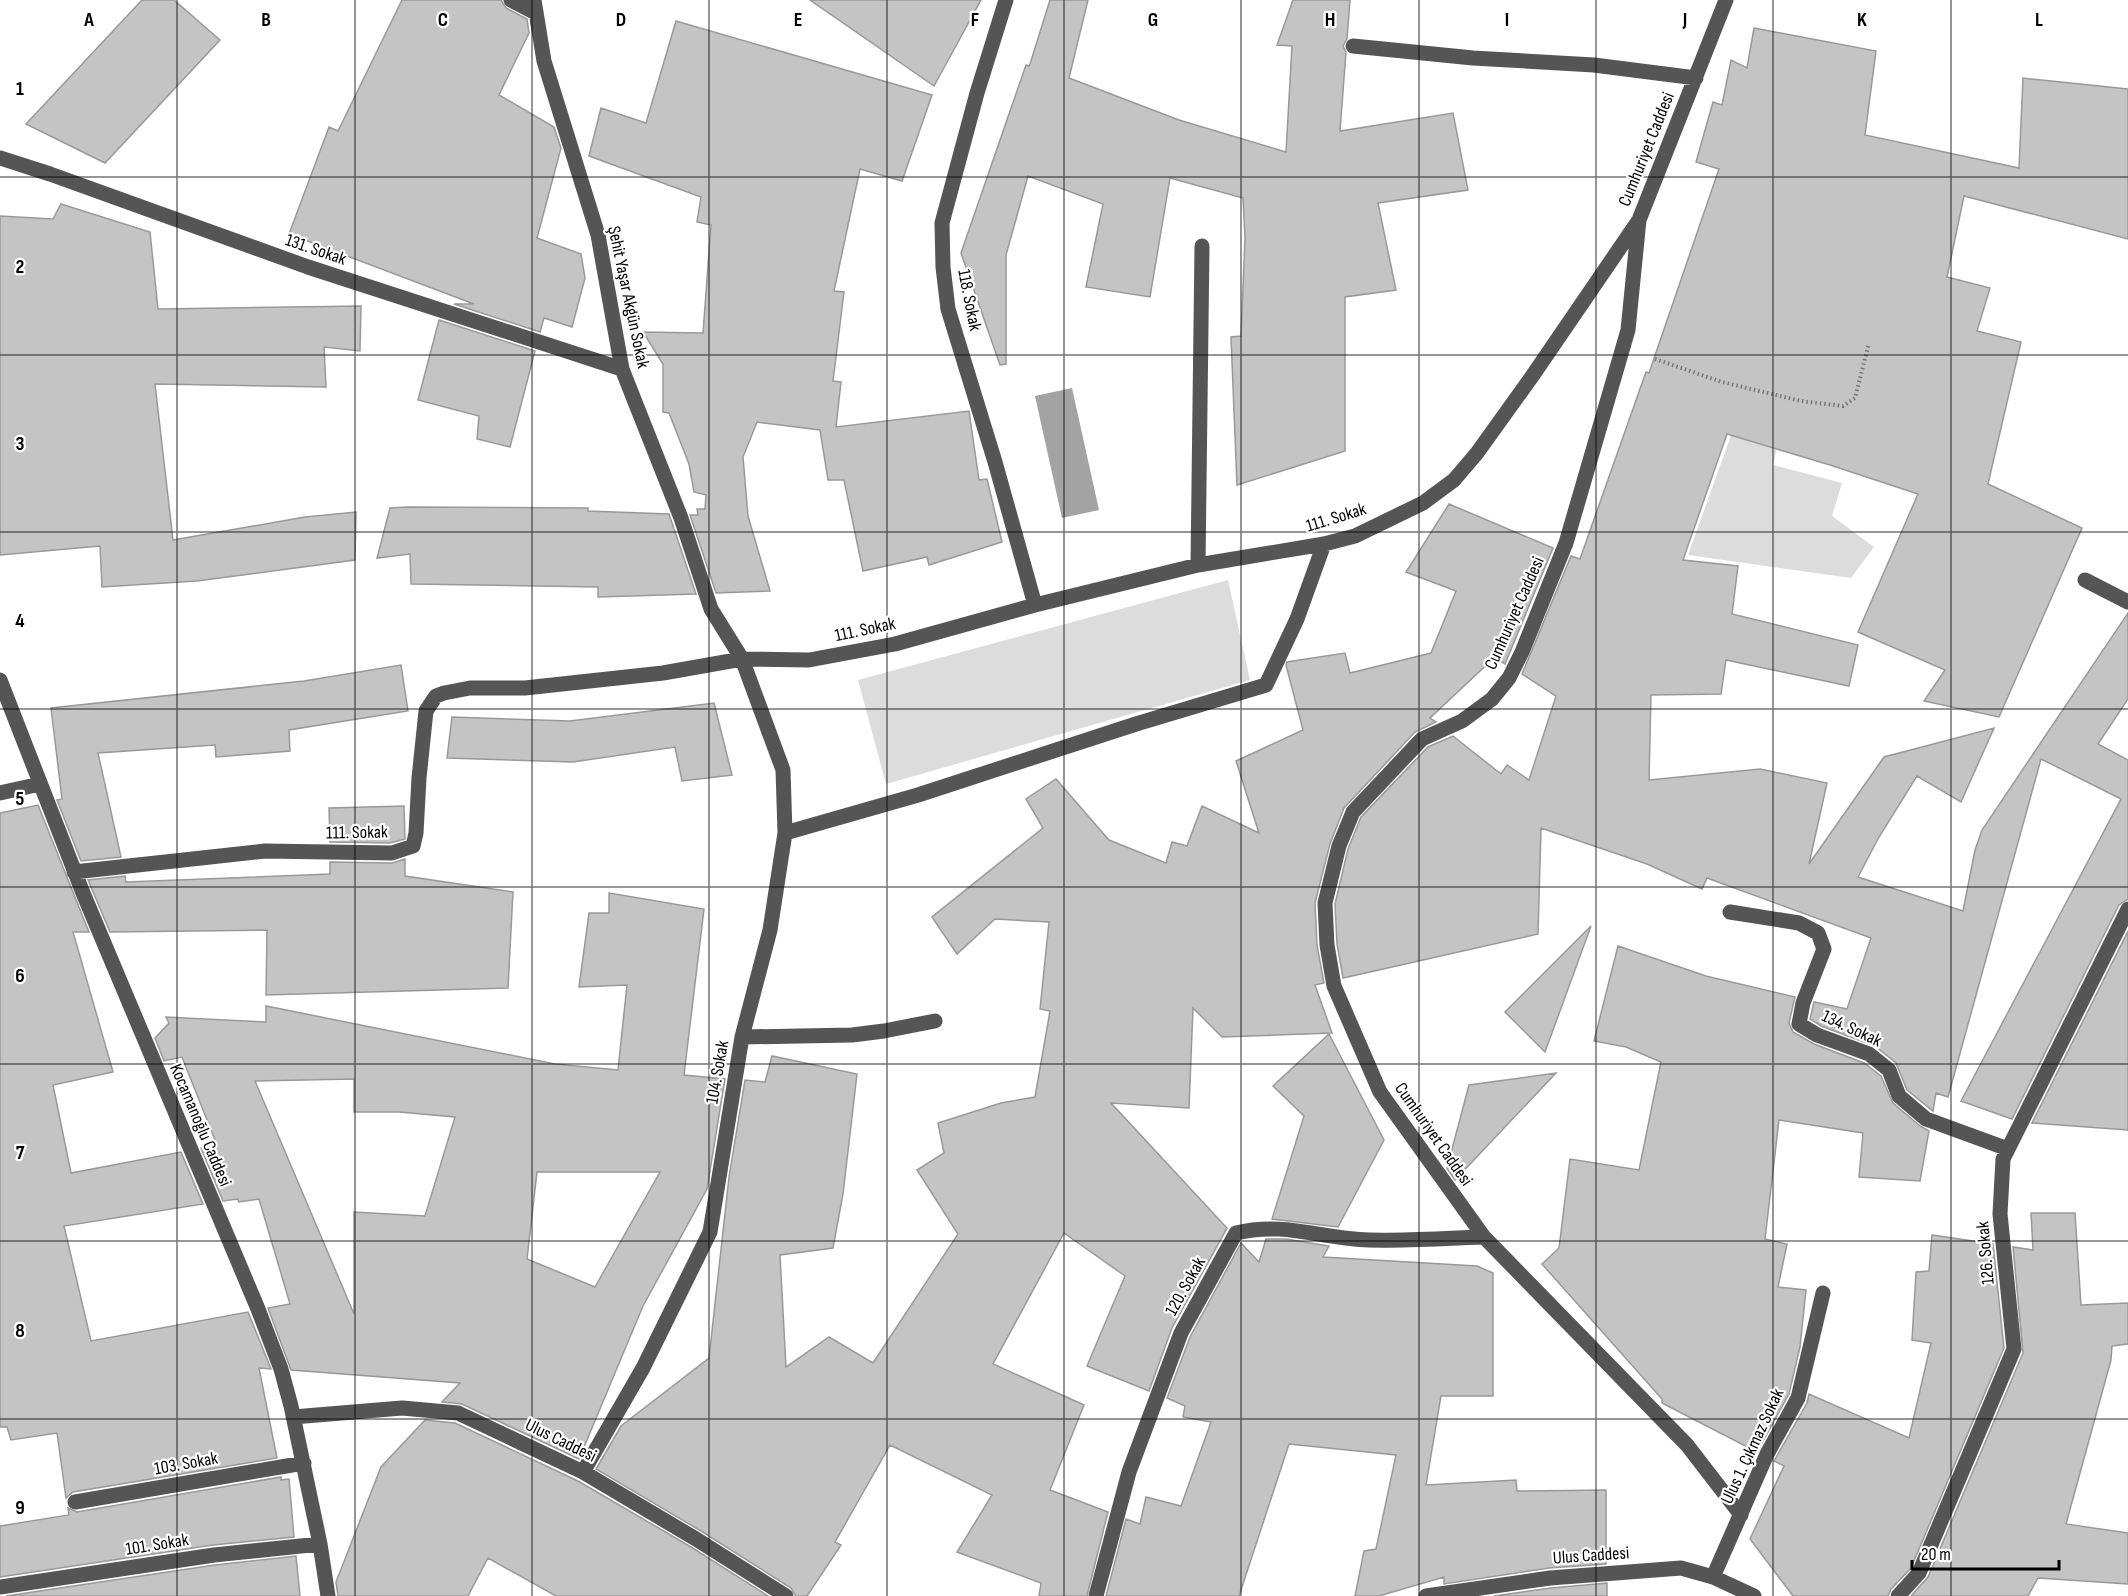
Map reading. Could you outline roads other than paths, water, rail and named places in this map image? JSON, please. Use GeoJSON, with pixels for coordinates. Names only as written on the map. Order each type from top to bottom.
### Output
{"type":"FeatureCollection","features":[{"type":"Feature","properties":{"kind":"street"},"geometry":{"type":"LineString","coordinates":[[511,0],[535,7]]}},
{"type":"Feature","properties":{"kind":"street","name":"118. Sokak"},"geometry":{"type":"LineString","coordinates":[[1006,0],[977,93],[942,223],[943,267],[948,309],[995,462],[1035,605]]}},
{"type":"Feature","properties":{"kind":"street","name":"Cumhuriyet Caddesi"},"geometry":{"type":"LineString","coordinates":[[1726,0],[1639,220],[1628,330],[1623,349],[1566,543],[1522,652],[1509,678],[1492,699],[1462,722],[1422,739],[1353,812],[1338,846],[1325,903],[1334,986],[1380,1092],[1484,1237],[1687,1444],[1741,1515]]}},
{"type":"Feature","properties":{"kind":"street","name":"Şehit Yaşar Akgün Sokak"},"geometry":{"type":"LineString","coordinates":[[535,7],[544,61],[597,235],[622,369],[681,518],[711,609],[742,658]]}},
{"type":"Feature","properties":{"kind":"street"},"geometry":{"type":"LineString","coordinates":[[1353,46],[1473,58],[1594,65],[1696,78]]}},
{"type":"Feature","properties":{"kind":"street","name":"131. Sokak"},"geometry":{"type":"LineString","coordinates":[[0,158],[308,267],[622,369]]}},
{"type":"Feature","properties":{"kind":"street","name":"111. Sokak"},"geometry":{"type":"LineString","coordinates":[[74,872],[265,851],[392,853],[413,846],[426,711],[436,696],[470,688],[525,688],[663,673],[742,658],[809,660],[895,644],[1035,605],[1198,565],[1323,544],[1355,536],[1423,503],[1454,480],[1477,453],[1533,375],[1639,220]]}},
{"type":"Feature","properties":{"kind":"street"},"geometry":{"type":"LineString","coordinates":[[1198,565],[1202,246]]}},
{"type":"Feature","properties":{"kind":"street"},"geometry":{"type":"LineString","coordinates":[[785,833],[918,795],[1136,724],[1266,685],[1298,618],[1323,544]]}},
{"type":"Feature","properties":{"kind":"street"},"geometry":{"type":"LineString","coordinates":[[2085,580],[2128,602]]}},
{"type":"Feature","properties":{"kind":"street","name":"104. Sokak"},"geometry":{"type":"LineString","coordinates":[[583,1472],[643,1368],[710,1232],[742,1037],[770,930],[785,833],[783,771],[742,658]]}},
{"type":"Feature","properties":{"kind":"street","name":"Kocamanoğlu Caddesi"},"geometry":{"type":"LineString","coordinates":[[0,680],[74,872],[258,1309],[281,1369],[304,1463],[328,1596]]}},
{"type":"Feature","properties":{"kind":"street"},"geometry":{"type":"LineString","coordinates":[[0,793],[40,784]]}},
{"type":"Feature","properties":{"kind":"street","name":"126. Sokak"},"geometry":{"type":"LineString","coordinates":[[1898,1596],[1918,1573],[2014,1349],[2000,1214],[2003,1159],[2128,909]]}},
{"type":"Feature","properties":{"kind":"street","name":"134. Sokak"},"geometry":{"type":"LineString","coordinates":[[1730,912],[1799,923],[1818,933],[1824,949],[1803,1003],[1799,1024],[1817,1035],[1869,1054],[1889,1070],[1899,1096],[1926,1119],[2008,1149]]}},
{"type":"Feature","properties":{"kind":"street"},"geometry":{"type":"LineString","coordinates":[[742,1037],[852,1035],[935,1020]]}},
{"type":"Feature","properties":{"kind":"street","name":"120. Sokak"},"geometry":{"type":"LineString","coordinates":[[1095,1596],[1129,1472],[1181,1333],[1236,1233],[1256,1228],[1278,1228],[1366,1240],[1484,1237]]}},
{"type":"Feature","properties":{"kind":"street","name":"Ulus 1. Çıkmaz Sokak"},"geometry":{"type":"LineString","coordinates":[[1713,1577],[1767,1454],[1798,1398],[1823,1293]]}},
{"type":"Feature","properties":{"kind":"street","name":"Ulus Caddesi"},"geometry":{"type":"LineString","coordinates":[[292,1417],[402,1408],[458,1413],[583,1472],[786,1596]]}},
{"type":"Feature","properties":{"kind":"street","name":"103. Sokak"},"geometry":{"type":"LineString","coordinates":[[75,1502],[304,1463]]}},
{"type":"Feature","properties":{"kind":"street","name":"101. Sokak"},"geometry":{"type":"LineString","coordinates":[[0,1587],[214,1555],[320,1544]]}},
{"type":"Feature","properties":{"kind":"street","name":"Ulus Caddesi"},"geometry":{"type":"LineString","coordinates":[[1426,1596],[1550,1578],[1681,1568],[1713,1577],[1754,1596]]}}]}
